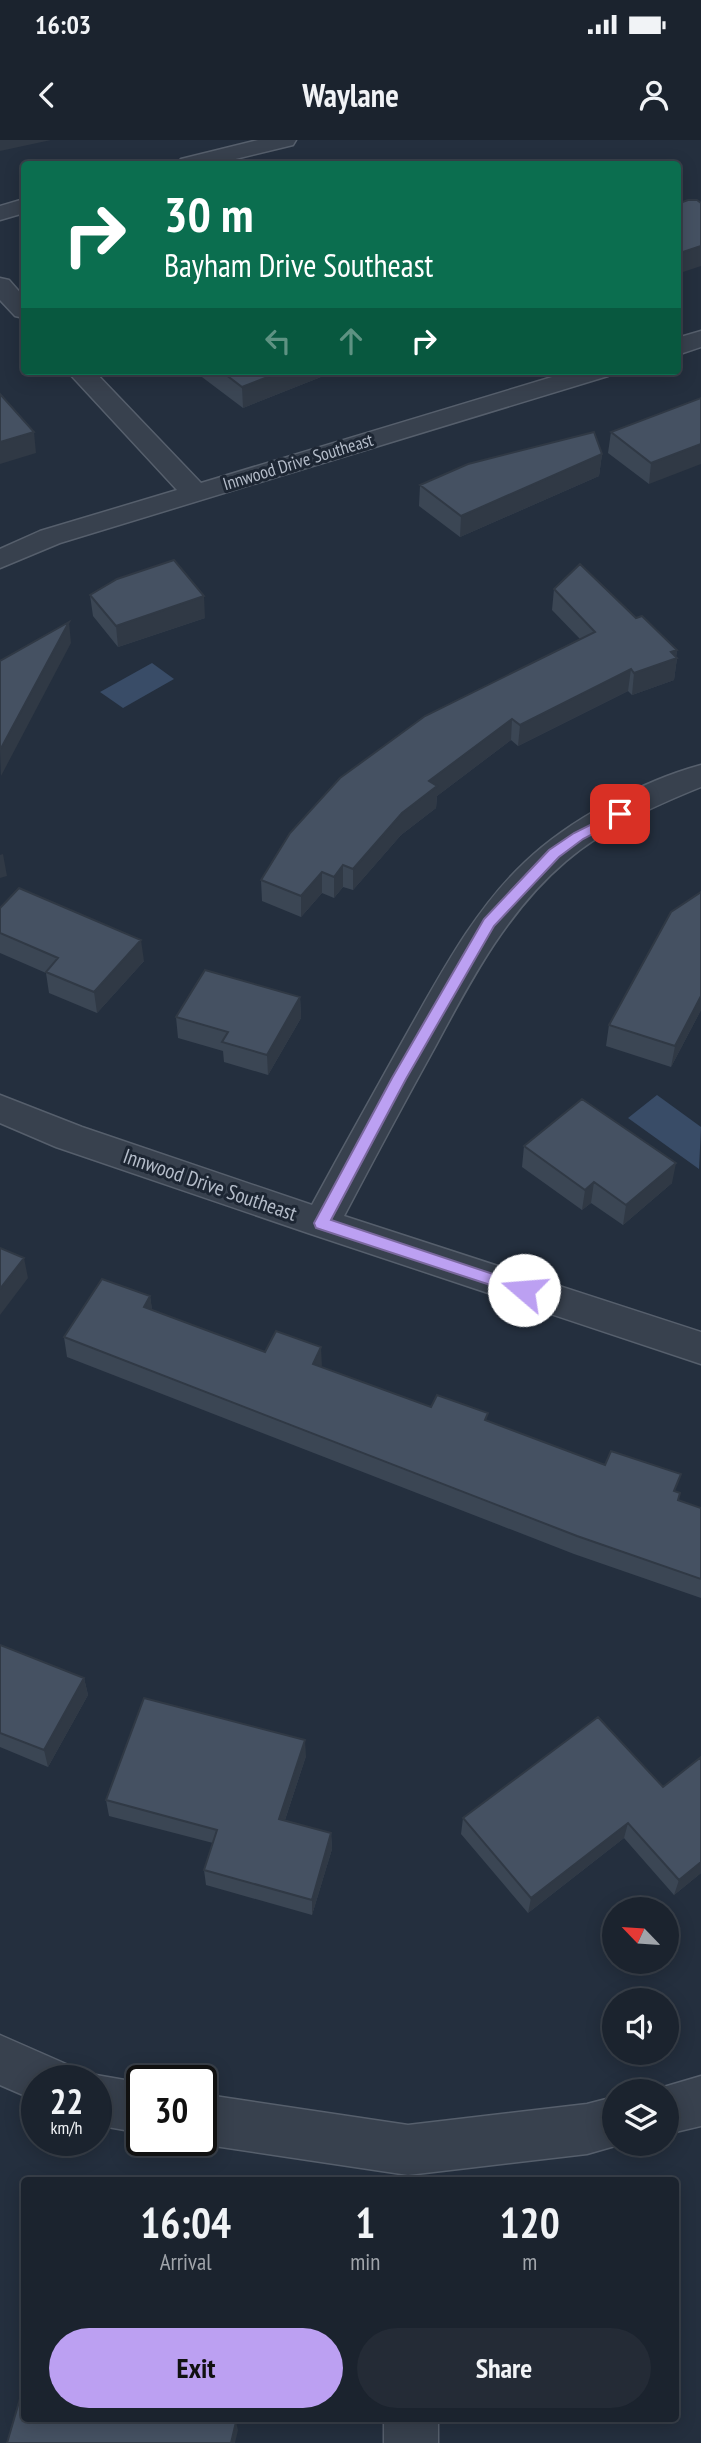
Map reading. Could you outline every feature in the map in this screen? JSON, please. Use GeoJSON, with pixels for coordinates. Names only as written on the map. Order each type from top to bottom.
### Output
{"type":"FeatureCollection","features":[{"type":"Feature","properties":{"kind":"street"},"geometry":{"type":"LineString","coordinates":[[201,161],[285,140]]}},
{"type":"Feature","properties":{"kind":"street"},"geometry":{"type":"LineString","coordinates":[[0,213],[21,207]]}},
{"type":"Feature","properties":{"kind":"street"},"geometry":{"type":"LineString","coordinates":[[0,285],[21,309]]}},
{"type":"Feature","properties":{"kind":"street"},"geometry":{"type":"LineString","coordinates":[[681,346],[701,339]]}},
{"type":"Feature","properties":{"kind":"street"},"geometry":{"type":"LineString","coordinates":[[84,375],[195,493]]}},
{"type":"Feature","properties":{"kind":"street","name":"Innwood Drive Southeast"},"geometry":{"type":"LineString","coordinates":[[0,559],[50,537],[586,375]]}},
{"type":"Feature","properties":{"kind":"street"},"geometry":{"type":"LineString","coordinates":[[321,1223],[399,1078],[489,923],[554,853],[578,836],[672,786],[701,775]]}},
{"type":"Feature","properties":{"kind":"street","name":"Innwood Drive Southeast"},"geometry":{"type":"LineString","coordinates":[[0,1108],[69,1137],[701,1349]]}},
{"type":"Feature","properties":{"kind":"street"},"geometry":{"type":"LineString","coordinates":[[0,2060],[21,2069]]}},
{"type":"Feature","properties":{"kind":"street"},"geometry":{"type":"LineString","coordinates":[[679,2106],[701,2101]]}},
{"type":"Feature","properties":{"kind":"street"},"geometry":{"type":"LineString","coordinates":[[217,2123],[408,2165],[602,2125]]}},
{"type":"Feature","properties":{"kind":"street"},"geometry":{"type":"LineString","coordinates":[[411,2422],[411,2443]]}},
{"type":"Feature","properties":{"kind":"water"},"geometry":{"type":"Polygon","coordinates":[[[152,663],[174,679],[123,708],[100,692],[152,663]]]}},
{"type":"Feature","properties":{"kind":"water"},"geometry":{"type":"Polygon","coordinates":[[[657,1095],[701,1127],[699,1169],[628,1118],[657,1095]]]}},
{"type":"Feature","properties":{"kind":"building"},"geometry":{"type":"Polygon","coordinates":[[[697,200],[701,203],[701,246],[681,253],[681,203],[697,200]]]}},
{"type":"Feature","properties":{"kind":"building"},"geometry":{"type":"Polygon","coordinates":[[[226,375],[273,375],[242,387],[226,375]]]}},
{"type":"Feature","properties":{"kind":"building"},"geometry":{"type":"Polygon","coordinates":[[[0,394],[34,432],[0,442],[0,394]]]}},
{"type":"Feature","properties":{"kind":"building"},"geometry":{"type":"Polygon","coordinates":[[[701,398],[701,444],[651,463],[611,432],[701,398]]]}},
{"type":"Feature","properties":{"kind":"building"},"geometry":{"type":"Polygon","coordinates":[[[594,432],[602,454],[461,516],[420,485],[468,464],[594,432]]]}},
{"type":"Feature","properties":{"kind":"building"},"geometry":{"type":"Polygon","coordinates":[[[174,560],[204,596],[116,626],[90,595],[117,579],[174,560]]]}},
{"type":"Feature","properties":{"kind":"building"},"geometry":{"type":"Polygon","coordinates":[[[580,564],[636,618],[642,616],[677,650],[671,652],[677,658],[634,673],[631,669],[520,725],[512,719],[429,781],[437,786],[402,813],[353,869],[343,865],[334,877],[322,872],[301,896],[261,880],[290,833],[340,778],[425,716],[595,632],[554,589],[580,564]]]}},
{"type":"Feature","properties":{"kind":"building"},"geometry":{"type":"Polygon","coordinates":[[[69,622],[0,750],[0,661],[69,622]]]}},
{"type":"Feature","properties":{"kind":"building"},"geometry":{"type":"Polygon","coordinates":[[[19,888],[141,940],[94,992],[46,972],[58,958],[0,933],[0,908],[19,888]]]}},
{"type":"Feature","properties":{"kind":"building"},"geometry":{"type":"Polygon","coordinates":[[[701,892],[701,996],[675,1046],[609,1025],[671,912],[701,892]]]}},
{"type":"Feature","properties":{"kind":"building"},"geometry":{"type":"Polygon","coordinates":[[[205,970],[300,997],[267,1055],[222,1042],[228,1032],[176,1017],[205,970]]]}},
{"type":"Feature","properties":{"kind":"building"},"geometry":{"type":"Polygon","coordinates":[[[582,1099],[676,1163],[626,1205],[594,1182],[585,1190],[524,1146],[582,1099]]]}},
{"type":"Feature","properties":{"kind":"building"},"geometry":{"type":"Polygon","coordinates":[[[0,1248],[24,1258],[0,1289],[0,1248]]]}},
{"type":"Feature","properties":{"kind":"building"},"geometry":{"type":"Polygon","coordinates":[[[102,1279],[150,1296],[144,1307],[265,1352],[276,1331],[321,1347],[313,1364],[431,1407],[437,1395],[488,1413],[485,1420],[605,1465],[611,1451],[681,1474],[674,1491],[680,1493],[678,1500],[701,1508],[701,1579],[577,1536],[64,1337],[102,1279]]]}},
{"type":"Feature","properties":{"kind":"building"},"geometry":{"type":"Polygon","coordinates":[[[0,1645],[84,1678],[44,1750],[0,1733],[0,1645]]]}},
{"type":"Feature","properties":{"kind":"building"},"geometry":{"type":"Polygon","coordinates":[[[144,1698],[305,1740],[279,1819],[331,1833],[312,1900],[204,1870],[217,1830],[106,1800],[144,1698]]]}},
{"type":"Feature","properties":{"kind":"building"},"geometry":{"type":"Polygon","coordinates":[[[598,1717],[663,1787],[701,1757],[701,1862],[679,1880],[628,1823],[531,1898],[463,1818],[598,1717]]]}},
{"type":"Feature","properties":{"kind":"building"},"geometry":{"type":"Polygon","coordinates":[[[21,2395],[21,2422],[236,2422],[231,2443],[7,2443],[21,2395]]]}},
{"type":"Feature","properties":{"kind":"route"},"geometry":{"type":"LineString","coordinates":[[524,1290],[321,1223],[399,1078],[472,948],[489,923],[554,853],[578,836],[620,814]]}}]}
